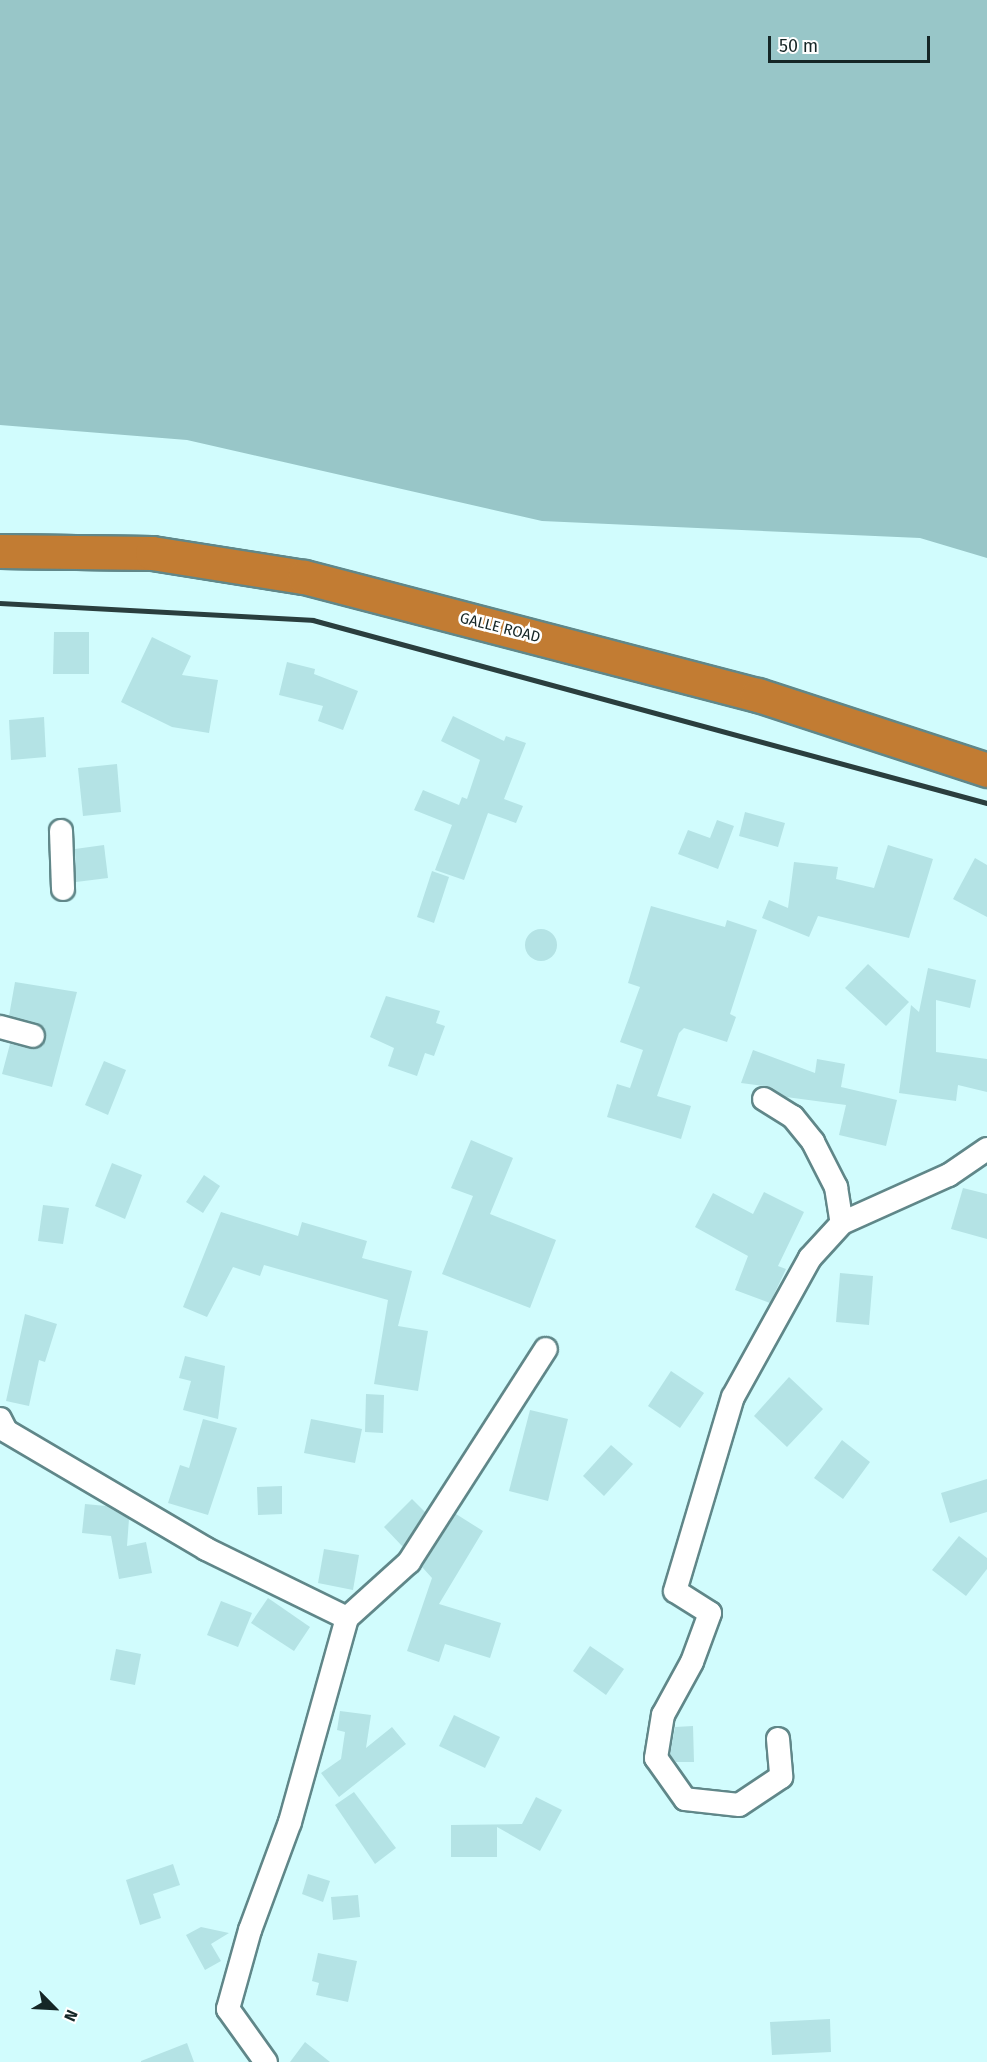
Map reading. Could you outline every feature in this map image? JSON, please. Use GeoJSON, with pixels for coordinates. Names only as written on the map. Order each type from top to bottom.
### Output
{"type":"FeatureCollection","features":[{"type":"Feature","properties":{"kind":"highway","name":"GALLE ROAD"},"geometry":{"type":"LineString","coordinates":[[0,550],[152,553],[304,578],[758,695],[987,770]]}},
{"type":"Feature","properties":{"kind":"street"},"geometry":{"type":"LineString","coordinates":[[61,831],[63,889]]}},
{"type":"Feature","properties":{"kind":"street"},"geometry":{"type":"LineString","coordinates":[[0,1027],[33,1036]]}},
{"type":"Feature","properties":{"kind":"street"},"geometry":{"type":"LineString","coordinates":[[764,1099],[793,1117],[813,1142],[836,1187],[842,1223]]}},
{"type":"Feature","properties":{"kind":"street"},"geometry":{"type":"LineString","coordinates":[[778,1738],[781,1777],[739,1805],[685,1799],[656,1758],[663,1715],[692,1662],[710,1613],[675,1591],[733,1397],[810,1258],[842,1223],[949,1175],[987,1149]]}},
{"type":"Feature","properties":{"kind":"street"},"geometry":{"type":"LineString","coordinates":[[266,2062],[228,2009],[250,1930],[291,1822],[347,1618],[409,1562],[546,1349]]}},
{"type":"Feature","properties":{"kind":"street"},"geometry":{"type":"LineString","coordinates":[[0,1419],[6,1431],[206,1549],[347,1618]]}},
{"type":"Feature","properties":{"kind":"water"},"geometry":{"type":"Polygon","coordinates":[[[0,0],[987,0],[987,558],[920,538],[542,521],[187,440],[0,425],[0,0]]]}},
{"type":"Feature","properties":{"kind":"building"},"geometry":{"type":"Polygon","coordinates":[[[54,632],[89,632],[89,674],[53,674],[54,632]]]}},
{"type":"Feature","properties":{"kind":"building"},"geometry":{"type":"Polygon","coordinates":[[[152,637],[191,656],[182,675],[218,680],[209,733],[172,727],[121,702],[152,637]]]}},
{"type":"Feature","properties":{"kind":"building"},"geometry":{"type":"Polygon","coordinates":[[[287,662],[315,669],[314,674],[358,691],[343,730],[318,721],[323,706],[279,695],[287,662]]]}},
{"type":"Feature","properties":{"kind":"building"},"geometry":{"type":"Polygon","coordinates":[[[453,716],[504,741],[506,736],[526,743],[504,799],[523,806],[516,823],[488,813],[464,880],[435,870],[452,825],[414,810],[423,790],[459,805],[462,797],[467,799],[480,760],[441,741],[453,716]]]}},
{"type":"Feature","properties":{"kind":"building"},"geometry":{"type":"Polygon","coordinates":[[[44,717],[46,757],[11,760],[9,720],[44,717]]]}},
{"type":"Feature","properties":{"kind":"building"},"geometry":{"type":"Polygon","coordinates":[[[117,764],[121,812],[83,816],[78,768],[117,764]]]}},
{"type":"Feature","properties":{"kind":"building"},"geometry":{"type":"Polygon","coordinates":[[[745,812],[785,823],[778,847],[739,836],[745,812]]]}},
{"type":"Feature","properties":{"kind":"building"},"geometry":{"type":"Polygon","coordinates":[[[717,820],[734,826],[718,869],[678,854],[688,830],[710,838],[717,820]]]}},
{"type":"Feature","properties":{"kind":"building"},"geometry":{"type":"Polygon","coordinates":[[[104,845],[108,878],[76,882],[75,849],[104,845]]]}},
{"type":"Feature","properties":{"kind":"building"},"geometry":{"type":"Polygon","coordinates":[[[888,845],[933,859],[909,938],[818,916],[809,937],[762,918],[769,900],[788,908],[794,862],[838,867],[836,879],[874,888],[888,845]]]}},
{"type":"Feature","properties":{"kind":"building"},"geometry":{"type":"Polygon","coordinates":[[[975,858],[987,865],[987,917],[953,899],[975,858]]]}},
{"type":"Feature","properties":{"kind":"building"},"geometry":{"type":"Polygon","coordinates":[[[432,871],[449,877],[434,923],[417,917],[432,871]]]}},
{"type":"Feature","properties":{"kind":"building"},"geometry":{"type":"Polygon","coordinates":[[[651,906],[725,927],[727,920],[757,930],[730,1014],[736,1017],[727,1042],[684,1028],[679,1033],[657,1096],[691,1106],[681,1139],[607,1117],[617,1084],[630,1088],[643,1050],[620,1042],[640,987],[628,983],[651,906]]]}},
{"type":"Feature","properties":{"kind":"building"},"geometry":{"type":"Polygon","coordinates":[[[541,929],[552,934],[557,945],[552,956],[541,961],[530,956],[525,945],[530,934],[541,929]]]}},
{"type":"Feature","properties":{"kind":"building"},"geometry":{"type":"Polygon","coordinates":[[[868,964],[909,1002],[886,1026],[845,988],[868,964]]]}},
{"type":"Feature","properties":{"kind":"building"},"geometry":{"type":"Polygon","coordinates":[[[928,968],[976,980],[970,1008],[936,1000],[936,1052],[987,1059],[987,1092],[958,1085],[956,1101],[899,1093],[911,1005],[919,1012],[928,968]]]}},
{"type":"Feature","properties":{"kind":"building"},"geometry":{"type":"Polygon","coordinates":[[[15,982],[77,992],[52,1087],[2,1074],[10,1044],[36,1049],[46,1039],[42,1026],[9,1016],[15,982]]]}},
{"type":"Feature","properties":{"kind":"building"},"geometry":{"type":"Polygon","coordinates":[[[386,996],[440,1011],[436,1023],[445,1026],[434,1056],[425,1053],[417,1076],[388,1066],[394,1048],[370,1037],[386,996]]]}},
{"type":"Feature","properties":{"kind":"building"},"geometry":{"type":"Polygon","coordinates":[[[753,1050],[815,1073],[817,1059],[845,1064],[841,1087],[897,1100],[886,1146],[839,1135],[846,1105],[786,1097],[771,1087],[741,1083],[753,1050]]]}},
{"type":"Feature","properties":{"kind":"building"},"geometry":{"type":"Polygon","coordinates":[[[104,1061],[126,1070],[108,1115],[85,1105],[104,1061]]]}},
{"type":"Feature","properties":{"kind":"building"},"geometry":{"type":"Polygon","coordinates":[[[471,1140],[513,1158],[490,1214],[556,1240],[530,1308],[442,1274],[473,1196],[451,1188],[471,1140]]]}},
{"type":"Feature","properties":{"kind":"building"},"geometry":{"type":"Polygon","coordinates":[[[112,1163],[142,1175],[125,1219],[95,1206],[112,1163]]]}},
{"type":"Feature","properties":{"kind":"building"},"geometry":{"type":"Polygon","coordinates":[[[204,1175],[220,1186],[203,1213],[186,1202],[204,1175]]]}},
{"type":"Feature","properties":{"kind":"building"},"geometry":{"type":"Polygon","coordinates":[[[963,1188],[987,1194],[987,1239],[951,1229],[963,1188]]]}},
{"type":"Feature","properties":{"kind":"building"},"geometry":{"type":"Polygon","coordinates":[[[764,1192],[804,1212],[778,1266],[786,1269],[770,1303],[735,1290],[748,1256],[695,1227],[713,1193],[753,1214],[764,1192]]]}},
{"type":"Feature","properties":{"kind":"building"},"geometry":{"type":"Polygon","coordinates":[[[43,1205],[69,1208],[63,1244],[38,1241],[43,1205]]]}},
{"type":"Feature","properties":{"kind":"building"},"geometry":{"type":"Polygon","coordinates":[[[221,1212],[298,1236],[302,1222],[367,1241],[362,1258],[412,1271],[398,1326],[428,1331],[418,1391],[374,1384],[388,1300],[264,1265],[260,1276],[233,1267],[207,1317],[183,1307],[221,1212]]]}},
{"type":"Feature","properties":{"kind":"building"},"geometry":{"type":"Polygon","coordinates":[[[840,1273],[873,1276],[869,1325],[836,1322],[840,1273]]]}},
{"type":"Feature","properties":{"kind":"building"},"geometry":{"type":"Polygon","coordinates":[[[25,1314],[57,1324],[45,1362],[39,1360],[29,1406],[6,1401],[25,1314]]]}},
{"type":"Feature","properties":{"kind":"building"},"geometry":{"type":"Polygon","coordinates":[[[185,1356],[225,1366],[218,1419],[183,1410],[191,1381],[179,1378],[185,1356]]]}},
{"type":"Feature","properties":{"kind":"building"},"geometry":{"type":"Polygon","coordinates":[[[671,1371],[704,1393],[680,1428],[648,1406],[671,1371]]]}},
{"type":"Feature","properties":{"kind":"building"},"geometry":{"type":"Polygon","coordinates":[[[789,1377],[823,1409],[787,1447],[754,1416],[789,1377]]]}},
{"type":"Feature","properties":{"kind":"building"},"geometry":{"type":"Polygon","coordinates":[[[366,1394],[384,1395],[383,1433],[365,1432],[366,1394]]]}},
{"type":"Feature","properties":{"kind":"building"},"geometry":{"type":"Polygon","coordinates":[[[530,1410],[568,1419],[548,1501],[509,1491],[530,1410]]]}},
{"type":"Feature","properties":{"kind":"building"},"geometry":{"type":"Polygon","coordinates":[[[203,1419],[237,1428],[208,1515],[168,1503],[180,1465],[189,1468],[203,1419]]]}},
{"type":"Feature","properties":{"kind":"building"},"geometry":{"type":"Polygon","coordinates":[[[311,1419],[362,1429],[355,1463],[304,1453],[311,1419]]]}},
{"type":"Feature","properties":{"kind":"building"},"geometry":{"type":"Polygon","coordinates":[[[842,1440],[870,1462],[843,1499],[814,1478],[842,1440]]]}},
{"type":"Feature","properties":{"kind":"building"},"geometry":{"type":"Polygon","coordinates":[[[611,1445],[633,1464],[604,1496],[583,1476],[611,1445]]]}},
{"type":"Feature","properties":{"kind":"building"},"geometry":{"type":"Polygon","coordinates":[[[987,1479],[987,1512],[950,1523],[941,1493],[987,1479]]]}},
{"type":"Feature","properties":{"kind":"building"},"geometry":{"type":"Polygon","coordinates":[[[282,1486],[282,1514],[258,1515],[257,1487],[282,1486]]]}},
{"type":"Feature","properties":{"kind":"building"},"geometry":{"type":"Polygon","coordinates":[[[412,1499],[425,1512],[403,1547],[384,1527],[412,1499]]]}},
{"type":"Feature","properties":{"kind":"building"},"geometry":{"type":"Polygon","coordinates":[[[85,1504],[106,1506],[129,1519],[127,1546],[146,1542],[152,1573],[119,1579],[111,1536],[82,1533],[85,1504]]]}},
{"type":"Feature","properties":{"kind":"building"},"geometry":{"type":"Polygon","coordinates":[[[456,1514],[483,1531],[439,1604],[501,1623],[490,1658],[445,1644],[439,1662],[407,1651],[432,1578],[422,1567],[456,1514]]]}},
{"type":"Feature","properties":{"kind":"building"},"geometry":{"type":"Polygon","coordinates":[[[959,1536],[987,1558],[987,1569],[966,1596],[932,1570],[959,1536]]]}},
{"type":"Feature","properties":{"kind":"building"},"geometry":{"type":"Polygon","coordinates":[[[324,1549],[359,1555],[353,1590],[318,1583],[324,1549]]]}},
{"type":"Feature","properties":{"kind":"building"},"geometry":{"type":"Polygon","coordinates":[[[268,1598],[310,1627],[294,1651],[251,1623],[268,1598]]]}},
{"type":"Feature","properties":{"kind":"building"},"geometry":{"type":"Polygon","coordinates":[[[221,1601],[252,1613],[238,1647],[207,1635],[221,1601]]]}},
{"type":"Feature","properties":{"kind":"building"},"geometry":{"type":"Polygon","coordinates":[[[590,1646],[624,1669],[606,1695],[573,1671],[590,1646]]]}},
{"type":"Feature","properties":{"kind":"building"},"geometry":{"type":"Polygon","coordinates":[[[116,1649],[141,1654],[135,1685],[110,1680],[116,1649]]]}},
{"type":"Feature","properties":{"kind":"building"},"geometry":{"type":"Polygon","coordinates":[[[340,1711],[371,1715],[366,1748],[392,1727],[406,1744],[339,1797],[321,1773],[341,1759],[345,1732],[337,1730],[340,1711]]]}},
{"type":"Feature","properties":{"kind":"building"},"geometry":{"type":"Polygon","coordinates":[[[454,1715],[500,1737],[485,1768],[439,1746],[454,1715]]]}},
{"type":"Feature","properties":{"kind":"building"},"geometry":{"type":"Polygon","coordinates":[[[693,1726],[694,1762],[676,1762],[670,1755],[675,1727],[693,1726]]]}},
{"type":"Feature","properties":{"kind":"building"},"geometry":{"type":"Polygon","coordinates":[[[354,1792],[396,1848],[375,1864],[335,1805],[354,1792]]]}},
{"type":"Feature","properties":{"kind":"building"},"geometry":{"type":"Polygon","coordinates":[[[536,1797],[562,1810],[540,1851],[497,1827],[497,1857],[451,1857],[451,1825],[522,1824],[536,1797]]]}},
{"type":"Feature","properties":{"kind":"building"},"geometry":{"type":"Polygon","coordinates":[[[173,1864],[180,1885],[153,1894],[161,1918],[140,1925],[126,1880],[173,1864]]]}},
{"type":"Feature","properties":{"kind":"building"},"geometry":{"type":"Polygon","coordinates":[[[308,1874],[330,1881],[323,1902],[302,1894],[308,1874]]]}},
{"type":"Feature","properties":{"kind":"building"},"geometry":{"type":"Polygon","coordinates":[[[358,1895],[360,1917],[333,1920],[331,1897],[358,1895]]]}},
{"type":"Feature","properties":{"kind":"building"},"geometry":{"type":"Polygon","coordinates":[[[201,1927],[229,1933],[211,1944],[221,1961],[205,1970],[186,1935],[201,1927]]]}},
{"type":"Feature","properties":{"kind":"building"},"geometry":{"type":"Polygon","coordinates":[[[318,1953],[357,1961],[348,2002],[316,1995],[319,1983],[312,1981],[318,1953]]]}},
{"type":"Feature","properties":{"kind":"building"},"geometry":{"type":"Polygon","coordinates":[[[830,2019],[831,2052],[772,2055],[770,2022],[830,2019]]]}},
{"type":"Feature","properties":{"kind":"building"},"geometry":{"type":"Polygon","coordinates":[[[305,2042],[330,2062],[290,2062],[305,2042]]]}},
{"type":"Feature","properties":{"kind":"building"},"geometry":{"type":"Polygon","coordinates":[[[187,2043],[194,2062],[141,2062],[141,2061],[187,2043]]]}},
{"type":"Feature","properties":{"kind":"railway"},"geometry":{"type":"LineString","coordinates":[[0,603],[313,620],[987,803]]}}]}
